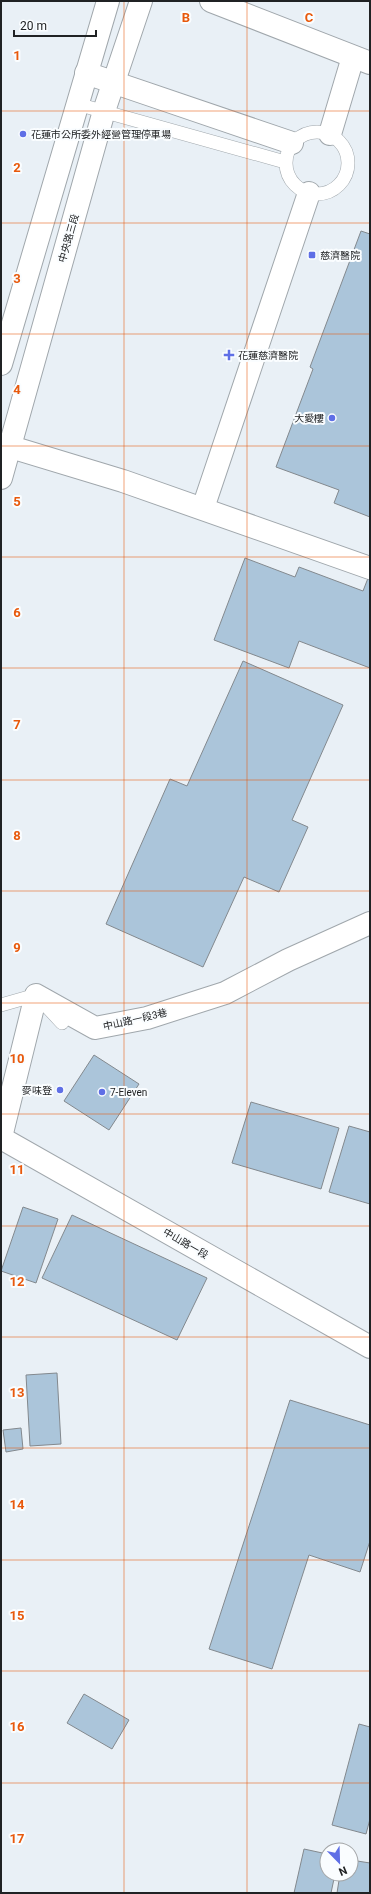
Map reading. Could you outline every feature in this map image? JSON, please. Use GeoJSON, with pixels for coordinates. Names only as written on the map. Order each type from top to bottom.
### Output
{"type":"FeatureCollection","features":[{"type":"Feature","properties":{"kind":"street"},"geometry":{"type":"LineString","coordinates":[[1,364],[108,1]]}},
{"type":"Feature","properties":{"kind":"street","name":"中央路三段"},"geometry":{"type":"LineString","coordinates":[[1,478],[5,445],[104,111],[141,1]]}},
{"type":"Feature","properties":{"kind":"street"},"geometry":{"type":"LineString","coordinates":[[211,1],[362,60],[330,134]]}},
{"type":"Feature","properties":{"kind":"street"},"geometry":{"type":"LineString","coordinates":[[86,73],[114,82],[289,153]]}},
{"type":"Feature","properties":{"kind":"street"},"geometry":{"type":"LineString","coordinates":[[203,508],[309,193]]}},
{"type":"Feature","properties":{"kind":"street"},"geometry":{"type":"LineString","coordinates":[[5,445],[115,478],[370,568]]}},
{"type":"Feature","properties":{"kind":"street","name":"中山路一段3巷"},"geometry":{"type":"LineString","coordinates":[[36,995],[96,1028],[147,1018],[225,993],[288,960],[370,923]]}},
{"type":"Feature","properties":{"kind":"street"},"geometry":{"type":"LineString","coordinates":[[1,1137],[36,995]]}},
{"type":"Feature","properties":{"kind":"street","name":"中山路一段"},"geometry":{"type":"LineString","coordinates":[[1,1137],[370,1347]]}},
{"type":"Feature","properties":{"kind":"lane"},"geometry":{"type":"LineString","coordinates":[[77,104],[289,153]]}},
{"type":"Feature","properties":{"kind":"lane"},"geometry":{"type":"LineString","coordinates":[[310,132],[330,134],[339,140],[345,148],[348,158],[346,173],[338,186],[330,192],[319,194],[309,193],[299,189],[292,182],[287,172],[289,153],[300,136],[310,132]]}},
{"type":"Feature","properties":{"kind":"lane"},"geometry":{"type":"LineString","coordinates":[[1,1005],[36,995],[62,1023]]}},
{"type":"Feature","properties":{"kind":"building","name":"大愛樓"},"geometry":{"type":"Polygon","coordinates":[[[361,231],[370,234],[370,517],[334,503],[339,490],[276,467],[313,369],[310,367],[361,231]]]}},
{"type":"Feature","properties":{"kind":"building"},"geometry":{"type":"Polygon","coordinates":[[[245,558],[295,577],[299,567],[363,591],[370,573],[370,668],[299,641],[289,668],[214,640],[245,558]]]}},
{"type":"Feature","properties":{"kind":"building"},"geometry":{"type":"Polygon","coordinates":[[[243,661],[343,705],[292,820],[308,827],[279,892],[244,877],[203,967],[106,924],[170,779],[187,786],[243,661]]]}},
{"type":"Feature","properties":{"kind":"building","name":"7-Eleven"},"geometry":{"type":"Polygon","coordinates":[[[94,1055],[139,1084],[109,1130],[64,1101],[94,1055]]]}},
{"type":"Feature","properties":{"kind":"building"},"geometry":{"type":"Polygon","coordinates":[[[251,1102],[339,1128],[321,1189],[232,1163],[251,1102]]]}},
{"type":"Feature","properties":{"kind":"building"},"geometry":{"type":"Polygon","coordinates":[[[349,1126],[370,1132],[370,1204],[329,1192],[349,1126]]]}},
{"type":"Feature","properties":{"kind":"building"},"geometry":{"type":"Polygon","coordinates":[[[23,1207],[58,1219],[36,1283],[1,1271],[23,1207]]]}},
{"type":"Feature","properties":{"kind":"building"},"geometry":{"type":"Polygon","coordinates":[[[72,1215],[207,1278],[177,1340],[42,1278],[72,1215]]]}},
{"type":"Feature","properties":{"kind":"building"},"geometry":{"type":"Polygon","coordinates":[[[57,1373],[61,1444],[30,1446],[26,1375],[57,1373]]]}},
{"type":"Feature","properties":{"kind":"building"},"geometry":{"type":"Polygon","coordinates":[[[290,1400],[370,1425],[370,1541],[360,1572],[309,1555],[272,1669],[209,1649],[290,1400]]]}},
{"type":"Feature","properties":{"kind":"building"},"geometry":{"type":"Polygon","coordinates":[[[21,1428],[23,1449],[6,1452],[3,1430],[21,1428]]]}},
{"type":"Feature","properties":{"kind":"building"},"geometry":{"type":"Polygon","coordinates":[[[84,1694],[129,1720],[112,1749],[67,1723],[84,1694]]]}},
{"type":"Feature","properties":{"kind":"building"},"geometry":{"type":"Polygon","coordinates":[[[359,1724],[370,1727],[370,1819],[366,1834],[332,1825],[359,1724]]]}},
{"type":"Feature","properties":{"kind":"building"},"geometry":{"type":"Polygon","coordinates":[[[304,1849],[319,1852],[319,1882],[333,1882],[331,1893],[294,1893],[304,1849]]]}},
{"type":"Feature","properties":{"kind":"building"},"geometry":{"type":"Polygon","coordinates":[[[359,1861],[370,1863],[370,1893],[337,1893],[339,1882],[359,1882],[359,1861]]]}},
{"type":"Feature","properties":{"kind":"place","name":"花蓮市公所委外經營管理停車場"},"geometry":{"type":"Point","coordinates":[23,134]}},
{"type":"Feature","properties":{"kind":"place","name":"慈濟醫院"},"geometry":{"type":"Point","coordinates":[312,255]}},
{"type":"Feature","properties":{"kind":"place","name":"花蓮慈濟醫院"},"geometry":{"type":"Point","coordinates":[229,355]}},
{"type":"Feature","properties":{"kind":"place","name":"大愛樓"},"geometry":{"type":"Point","coordinates":[332,418]}},
{"type":"Feature","properties":{"kind":"place","name":"麥味登"},"geometry":{"type":"Point","coordinates":[60,1090]}},
{"type":"Feature","properties":{"kind":"place","name":"7-Eleven"},"geometry":{"type":"Point","coordinates":[102,1092]}}]}
